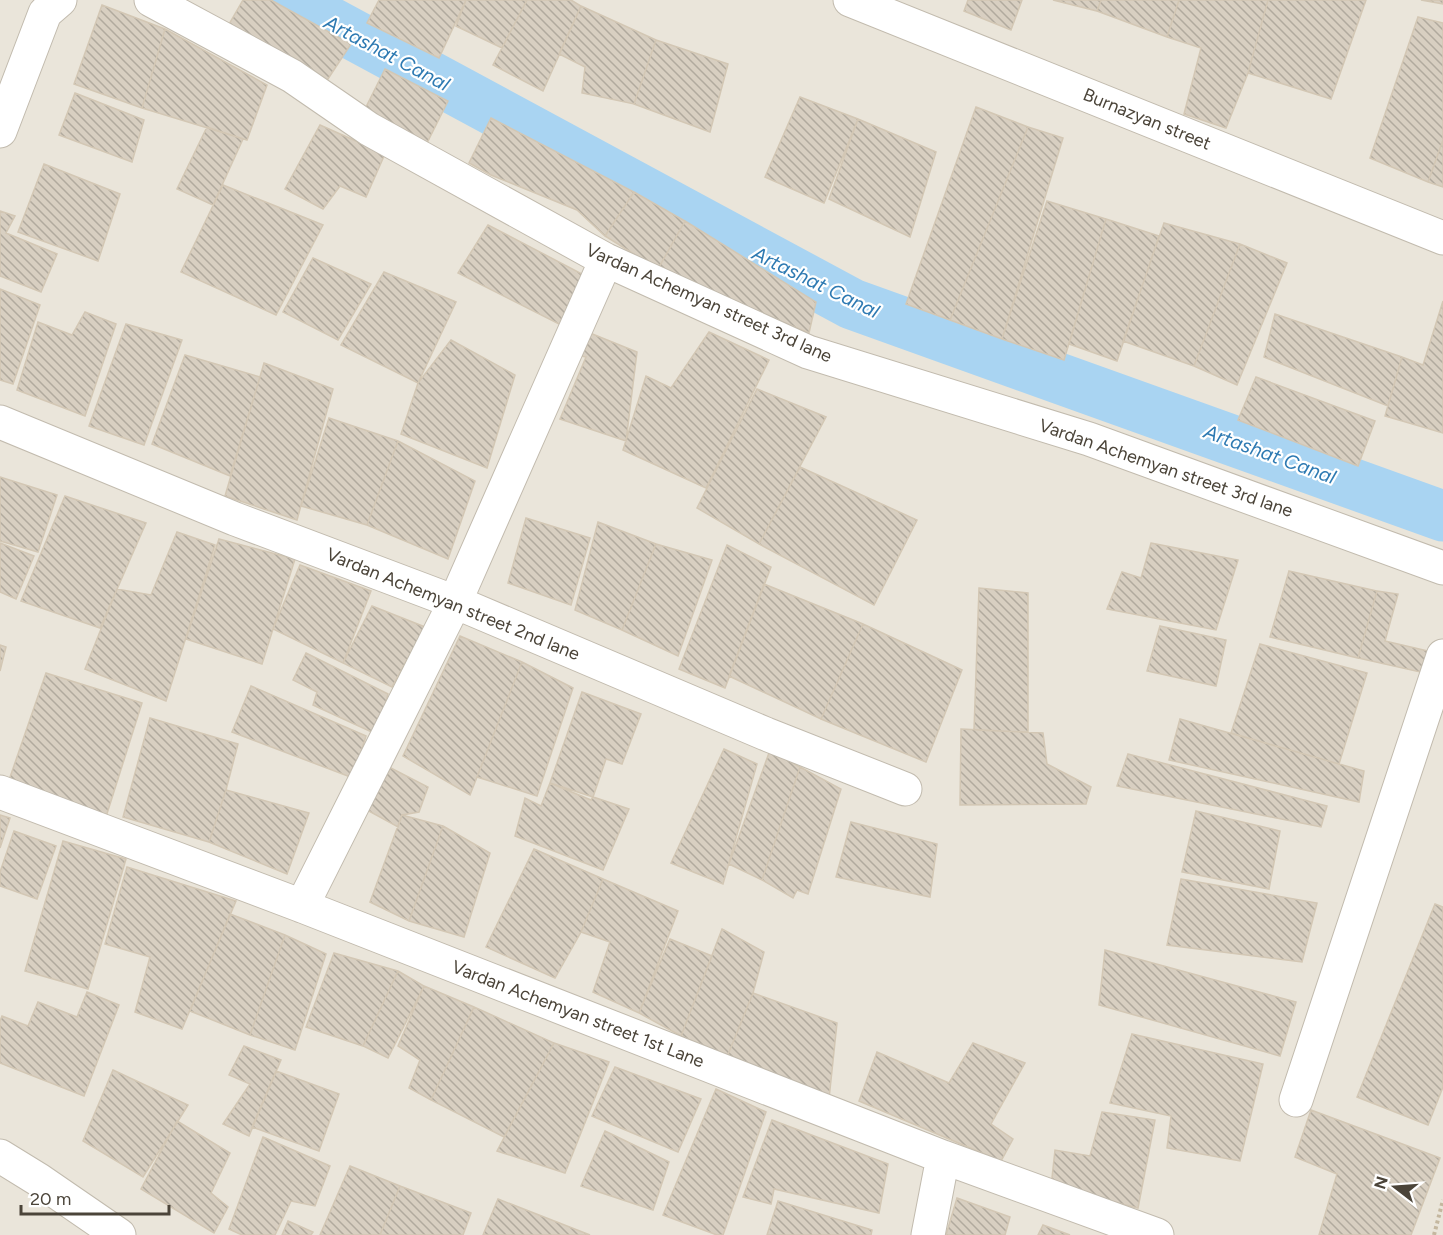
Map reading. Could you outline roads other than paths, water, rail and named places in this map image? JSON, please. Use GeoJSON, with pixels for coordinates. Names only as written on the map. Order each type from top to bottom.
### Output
{"type":"FeatureCollection","features":[{"type":"Feature","properties":{"kind":"street"},"geometry":{"type":"LineString","coordinates":[[0,131],[45,13],[60,0]]}},
{"type":"Feature","properties":{"kind":"street","name":"Vardan Achemyan street 3rd lane"},"geometry":{"type":"LineString","coordinates":[[151,0],[292,76],[369,129],[606,260],[808,351],[1089,439],[1443,568]]}},
{"type":"Feature","properties":{"kind":"street","name":"Burnazyan street"},"geometry":{"type":"LineString","coordinates":[[850,0],[1443,238]]}},
{"type":"Feature","properties":{"kind":"street"},"geometry":{"type":"LineString","coordinates":[[302,906],[454,602],[606,260]]}},
{"type":"Feature","properties":{"kind":"street","name":"Vardan Achemyan street 2nd lane"},"geometry":{"type":"LineString","coordinates":[[0,422],[235,519],[454,602],[766,734],[905,789]]}},
{"type":"Feature","properties":{"kind":"street"},"geometry":{"type":"LineString","coordinates":[[1296,1100],[1443,656]]}},
{"type":"Feature","properties":{"kind":"street","name":"Vardan Achemyan street 1st Lane"},"geometry":{"type":"LineString","coordinates":[[0,792],[302,906],[943,1158],[1157,1235]]}},
{"type":"Feature","properties":{"kind":"street"},"geometry":{"type":"LineString","coordinates":[[0,1156],[119,1235]]}},
{"type":"Feature","properties":{"kind":"street"},"geometry":{"type":"LineString","coordinates":[[928,1235],[943,1158]]}},
{"type":"Feature","properties":{"kind":"waterway","name":"Artashat Canal"},"geometry":{"type":"LineString","coordinates":[[289,0],[852,304],[1443,516]]}}]}
